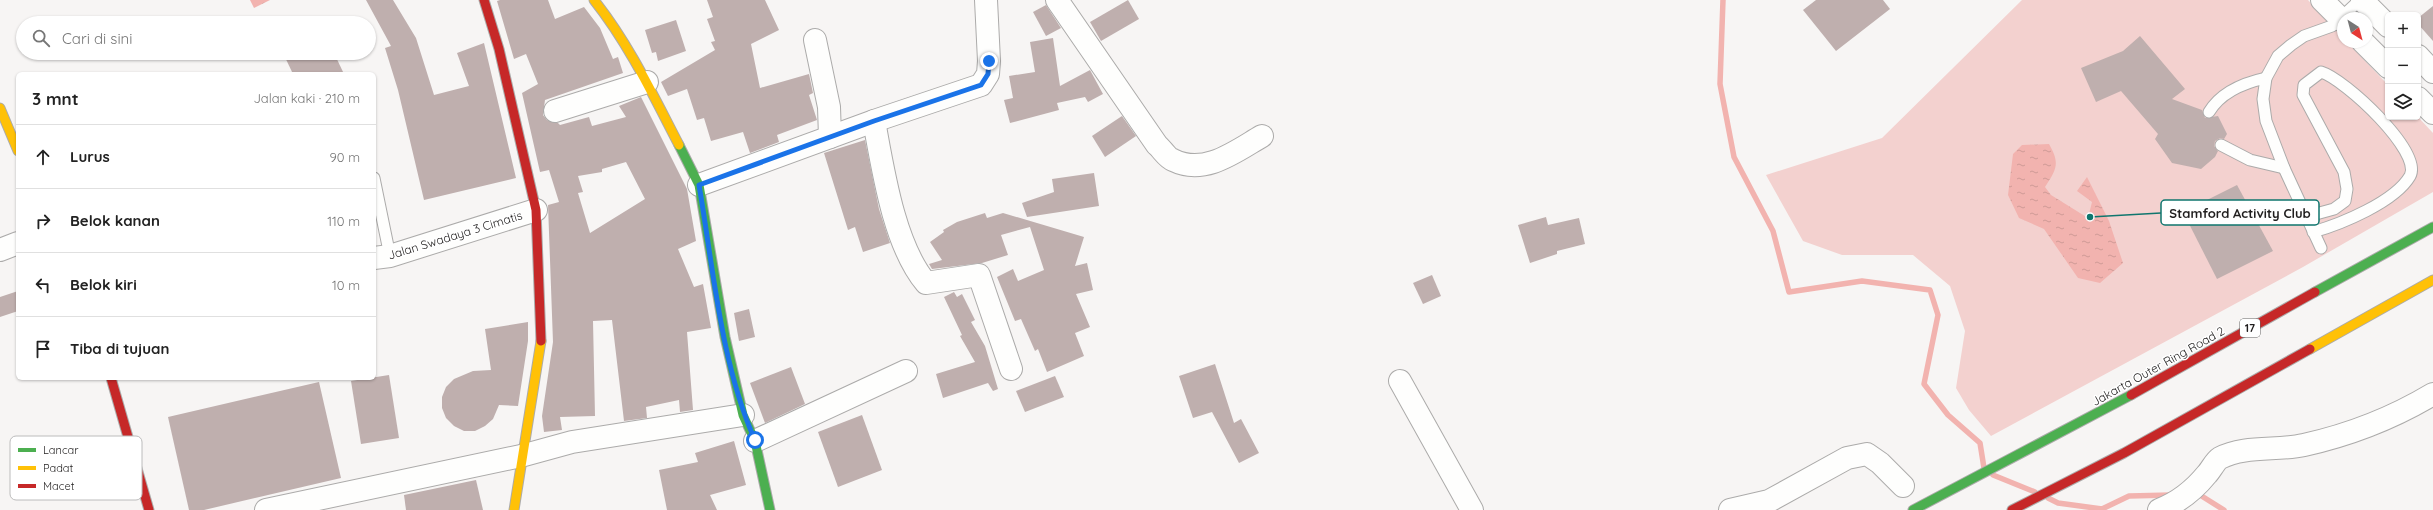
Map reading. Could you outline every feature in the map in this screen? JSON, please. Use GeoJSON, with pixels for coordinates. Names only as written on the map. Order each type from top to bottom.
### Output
{"type":"FeatureCollection","features":[{"type":"Feature","properties":{"kind":"main road"},"geometry":{"type":"LineString","coordinates":[[484,0],[499,49],[536,210],[541,342],[521,456],[518,495],[514,510]]}},
{"type":"Feature","properties":{"kind":"main road"},"geometry":{"type":"LineString","coordinates":[[594,0],[612,22],[647,82],[699,185],[725,337],[743,415],[755,440],[770,510]]}},
{"type":"Feature","properties":{"kind":"main road"},"geometry":{"type":"LineString","coordinates":[[0,108],[16,145]]}},
{"type":"Feature","properties":{"kind":"main road","name":"Jakarta Outer Ring Road 2"},"geometry":{"type":"LineString","coordinates":[[1913,510],[2068,430],[2433,227]]}},
{"type":"Feature","properties":{"kind":"main road"},"geometry":{"type":"LineString","coordinates":[[2012,510],[2124,453],[2433,280]]}},
{"type":"Feature","properties":{"kind":"main road"},"geometry":{"type":"LineString","coordinates":[[112,380],[128,436]]}},
{"type":"Feature","properties":{"kind":"main road"},"geometry":{"type":"LineString","coordinates":[[142,486],[149,510]]}},
{"type":"Feature","properties":{"kind":"street"},"geometry":{"type":"LineString","coordinates":[[699,185],[874,121],[981,85],[988,74],[989,61],[986,0]]}},
{"type":"Feature","properties":{"kind":"street"},"geometry":{"type":"LineString","coordinates":[[1057,0],[1157,145],[1172,160],[1194,166],[1218,162],[1262,136]]}},
{"type":"Feature","properties":{"kind":"street"},"geometry":{"type":"LineString","coordinates":[[2322,0],[2337,15]]}},
{"type":"Feature","properties":{"kind":"street"},"geometry":{"type":"LineString","coordinates":[[2361,0],[2385,23]]}},
{"type":"Feature","properties":{"kind":"street"},"geometry":{"type":"LineString","coordinates":[[815,40],[829,107],[830,137]]}},
{"type":"Feature","properties":{"kind":"street"},"geometry":{"type":"LineString","coordinates":[[2369,48],[2385,64]]}},
{"type":"Feature","properties":{"kind":"street"},"geometry":{"type":"LineString","coordinates":[[2421,59],[2433,72]]}},
{"type":"Feature","properties":{"kind":"street"},"geometry":{"type":"LineString","coordinates":[[555,111],[647,82]]}},
{"type":"Feature","properties":{"kind":"street"},"geometry":{"type":"LineString","coordinates":[[2421,101],[2433,113]]}},
{"type":"Feature","properties":{"kind":"street"},"geometry":{"type":"LineString","coordinates":[[874,121],[889,201],[915,270],[926,283],[978,274],[1011,369]]}},
{"type":"Feature","properties":{"kind":"street","name":"Jalan Swadaya 3 Cimatis"},"geometry":{"type":"LineString","coordinates":[[382,257],[536,210]]}},
{"type":"Feature","properties":{"kind":"street"},"geometry":{"type":"LineString","coordinates":[[0,250],[16,244]]}},
{"type":"Feature","properties":{"kind":"street"},"geometry":{"type":"LineString","coordinates":[[755,440],[906,371]]}},
{"type":"Feature","properties":{"kind":"street"},"geometry":{"type":"LineString","coordinates":[[1400,381],[1472,510]]}},
{"type":"Feature","properties":{"kind":"street"},"geometry":{"type":"LineString","coordinates":[[2159,510],[2171,505],[2185,495],[2206,475],[2219,458],[2237,453],[2303,445],[2348,433],[2405,411],[2433,394]]}},
{"type":"Feature","properties":{"kind":"street"},"geometry":{"type":"LineString","coordinates":[[266,510],[521,456],[572,442],[743,415]]}},
{"type":"Feature","properties":{"kind":"street"},"geometry":{"type":"LineString","coordinates":[[1730,510],[1769,501],[1847,458],[1867,454],[1880,463],[1903,486]]}},
{"type":"Feature","properties":{"kind":"lane"},"geometry":{"type":"LineString","coordinates":[[2350,12],[2361,0]]}},
{"type":"Feature","properties":{"kind":"lane"},"geometry":{"type":"LineString","coordinates":[[2321,248],[2305,217],[2284,168],[2266,121],[2263,99],[2266,78],[2278,56],[2304,36],[2337,23]]}},
{"type":"Feature","properties":{"kind":"lane"},"geometry":{"type":"LineString","coordinates":[[2305,217],[2334,209],[2344,201],[2347,189],[2344,172],[2303,95],[2304,85],[2321,72],[2331,75],[2370,106],[2390,131],[2411,164],[2411,175],[2403,186],[2372,207],[2343,223],[2313,232]]}},
{"type":"Feature","properties":{"kind":"lane"},"geometry":{"type":"LineString","coordinates":[[2208,112],[2218,100],[2235,88],[2266,78]]}},
{"type":"Feature","properties":{"kind":"lane"},"geometry":{"type":"LineString","coordinates":[[2221,145],[2250,160],[2284,168]]}},
{"type":"Feature","properties":{"kind":"lane"},"geometry":{"type":"LineString","coordinates":[[376,202],[382,257]]}},
{"type":"Feature","properties":{"kind":"shaded area"},"geometry":{"type":"Polygon","coordinates":[[[2022,0],[2308,0],[2337,31],[2337,48],[2353,48],[2385,82],[2385,120],[2421,120],[2433,133],[2433,192],[2303,267],[1991,436],[1969,410],[1956,388],[1965,331],[1950,286],[1913,255],[1842,255],[1803,241],[1766,175],[1882,138],[2022,0]]]}},
{"type":"Feature","properties":{"kind":"water"},"geometry":{"type":"Polygon","coordinates":[[[250,0],[270,0],[254,8],[250,0]]]}},
{"type":"Feature","properties":{"kind":"water"},"geometry":{"type":"Polygon","coordinates":[[[2049,144],[2056,161],[2056,166],[2045,187],[2051,195],[2088,218],[2092,202],[2077,191],[2087,177],[2109,221],[2123,263],[2100,283],[2078,278],[2044,229],[2019,218],[2008,195],[2013,154],[2022,145],[2049,144]]]}},
{"type":"Feature","properties":{"kind":"building"},"geometry":{"type":"Polygon","coordinates":[[[366,0],[393,0],[416,38],[434,95],[469,86],[457,53],[484,43],[516,178],[424,200],[398,90],[385,48],[391,46],[366,0]]]}},
{"type":"Feature","properties":{"kind":"building"},"geometry":{"type":"Polygon","coordinates":[[[548,0],[555,19],[584,7],[600,28],[613,59],[618,57],[623,73],[545,100],[543,115],[547,120],[560,125],[589,117],[592,126],[626,117],[619,106],[641,97],[687,189],[696,241],[678,249],[694,287],[703,284],[711,328],[687,332],[693,410],[680,412],[679,400],[646,407],[647,418],[624,421],[612,320],[593,321],[595,416],[560,417],[562,430],[544,432],[542,416],[553,342],[548,205],[559,202],[549,170],[540,172],[522,93],[538,84],[526,54],[514,59],[497,1],[548,0]],[[626,162],[602,169],[602,172],[578,176],[583,192],[578,193],[590,233],[645,199],[626,162]]]}},
{"type":"Feature","properties":{"kind":"building"},"geometry":{"type":"Polygon","coordinates":[[[707,0],[765,0],[779,30],[751,44],[760,88],[809,74],[813,93],[809,95],[817,120],[777,135],[779,142],[750,153],[743,132],[711,141],[704,118],[697,120],[687,89],[668,96],[661,82],[715,50],[711,42],[715,41],[707,19],[713,17],[707,0]]]}},
{"type":"Feature","properties":{"kind":"building"},"geometry":{"type":"Polygon","coordinates":[[[1128,0],[1139,19],[1101,41],[1090,22],[1128,0]]]}},
{"type":"Feature","properties":{"kind":"building"},"geometry":{"type":"Polygon","coordinates":[[[1816,0],[1883,0],[1890,9],[1836,51],[1803,10],[1816,0]]]}},
{"type":"Feature","properties":{"kind":"building"},"geometry":{"type":"Polygon","coordinates":[[[1046,5],[1061,28],[1046,36],[1033,12],[1046,5]]]}},
{"type":"Feature","properties":{"kind":"building"},"geometry":{"type":"Polygon","coordinates":[[[2433,6],[2433,41],[2421,27],[2421,16],[2433,6]]]}},
{"type":"Feature","properties":{"kind":"building"},"geometry":{"type":"Polygon","coordinates":[[[676,20],[686,51],[658,61],[656,52],[652,53],[645,30],[676,20]]]}},
{"type":"Feature","properties":{"kind":"building"},"geometry":{"type":"Polygon","coordinates":[[[2140,36],[2185,89],[2172,99],[2202,110],[2205,118],[2218,116],[2227,134],[2224,139],[2220,138],[2215,141],[2214,146],[2218,151],[2215,157],[2201,169],[2172,163],[2155,139],[2158,134],[2121,91],[2096,102],[2081,68],[2123,51],[2140,36]]]}},
{"type":"Feature","properties":{"kind":"building"},"geometry":{"type":"Polygon","coordinates":[[[1053,38],[1060,86],[1090,70],[1103,94],[1088,102],[1085,97],[1057,103],[1059,110],[1010,123],[1004,100],[1013,98],[1009,76],[1035,72],[1030,42],[1053,38]]]}},
{"type":"Feature","properties":{"kind":"building"},"geometry":{"type":"Polygon","coordinates":[[[286,60],[337,60],[343,72],[292,72],[286,60]]]}},
{"type":"Feature","properties":{"kind":"building"},"geometry":{"type":"Polygon","coordinates":[[[1122,116],[1136,136],[1105,157],[1092,136],[1122,116]]]}},
{"type":"Feature","properties":{"kind":"building"},"geometry":{"type":"Polygon","coordinates":[[[865,140],[879,209],[890,243],[863,252],[855,227],[848,230],[824,153],[865,140]]]}},
{"type":"Feature","properties":{"kind":"building"},"geometry":{"type":"Polygon","coordinates":[[[1094,173],[1099,206],[1027,217],[1022,203],[1054,192],[1052,179],[1094,173]]]}},
{"type":"Feature","properties":{"kind":"building"},"geometry":{"type":"Polygon","coordinates":[[[2237,185],[2273,251],[2217,279],[2183,212],[2237,185]]]}},
{"type":"Feature","properties":{"kind":"building"},"geometry":{"type":"Polygon","coordinates":[[[985,213],[987,218],[1003,213],[1084,237],[1075,266],[1087,263],[1093,290],[1076,294],[1090,327],[1075,333],[1084,356],[1047,372],[1038,349],[1035,351],[1021,319],[1015,321],[997,277],[1013,269],[1018,281],[1044,270],[1030,227],[1001,235],[1008,255],[982,263],[932,269],[929,264],[942,260],[930,242],[944,232],[943,230],[957,222],[985,213]]]}},
{"type":"Feature","properties":{"kind":"building"},"geometry":{"type":"Polygon","coordinates":[[[1546,217],[1548,225],[1579,218],[1585,244],[1557,251],[1557,254],[1530,263],[1518,225],[1546,217]]]}},
{"type":"Feature","properties":{"kind":"building"},"geometry":{"type":"Polygon","coordinates":[[[1432,275],[1441,296],[1423,304],[1413,283],[1432,275]]]}},
{"type":"Feature","properties":{"kind":"building"},"geometry":{"type":"Polygon","coordinates":[[[16,292],[16,312],[0,317],[0,297],[16,292]]]}},
{"type":"Feature","properties":{"kind":"building"},"geometry":{"type":"Polygon","coordinates":[[[954,292],[957,297],[962,294],[975,320],[971,322],[985,346],[998,389],[993,391],[988,383],[943,398],[936,374],[975,362],[960,336],[962,335],[944,297],[954,292]]]}},
{"type":"Feature","properties":{"kind":"building"},"geometry":{"type":"Polygon","coordinates":[[[749,309],[755,337],[739,341],[734,313],[749,309]]]}},
{"type":"Feature","properties":{"kind":"building"},"geometry":{"type":"Polygon","coordinates":[[[528,322],[528,341],[518,406],[499,405],[493,419],[485,426],[475,431],[464,431],[454,426],[446,418],[442,408],[442,397],[446,387],[454,379],[473,371],[491,370],[485,329],[528,322]]]}},
{"type":"Feature","properties":{"kind":"building"},"geometry":{"type":"Polygon","coordinates":[[[1215,364],[1234,423],[1241,419],[1259,453],[1239,463],[1212,412],[1193,418],[1179,376],[1215,364]]]}},
{"type":"Feature","properties":{"kind":"building"},"geometry":{"type":"Polygon","coordinates":[[[791,367],[805,404],[765,423],[750,383],[791,367]]]}},
{"type":"Feature","properties":{"kind":"building"},"geometry":{"type":"Polygon","coordinates":[[[389,375],[399,438],[361,444],[351,381],[376,380],[376,377],[389,375]]]}},
{"type":"Feature","properties":{"kind":"building"},"geometry":{"type":"Polygon","coordinates":[[[1055,376],[1064,397],[1025,412],[1016,391],[1055,376]]]}},
{"type":"Feature","properties":{"kind":"building"},"geometry":{"type":"Polygon","coordinates":[[[319,382],[341,478],[204,510],[189,510],[168,417],[319,382]]]}},
{"type":"Feature","properties":{"kind":"building"},"geometry":{"type":"Polygon","coordinates":[[[862,415],[882,470],[838,487],[818,432],[862,415]]]}},
{"type":"Feature","properties":{"kind":"building"},"geometry":{"type":"Polygon","coordinates":[[[734,441],[746,485],[710,495],[717,510],[667,510],[659,470],[698,462],[695,453],[734,441]]]}},
{"type":"Feature","properties":{"kind":"building"},"geometry":{"type":"Polygon","coordinates":[[[476,480],[483,510],[406,510],[404,495],[476,480]]]}},
{"type":"Feature","properties":{"kind":"waterway"},"geometry":{"type":"LineString","coordinates":[[1723,0],[1720,84],[1734,157],[1773,231],[1789,292],[1862,281],[1930,290],[1938,315],[1924,384],[1948,415],[1980,443],[1984,468]]}},
{"type":"Feature","properties":{"kind":"waterway"},"geometry":{"type":"LineString","coordinates":[[1993,475],[2035,492]]}},
{"type":"Feature","properties":{"kind":"waterway"},"geometry":{"type":"LineString","coordinates":[[2048,498],[2058,503],[2102,509],[2129,496],[2171,495]]}},
{"type":"Feature","properties":{"kind":"waterway"},"geometry":{"type":"LineString","coordinates":[[2194,495],[2200,495],[2224,510]]}},
{"type":"Feature","properties":{"kind":"traffic: fast"},"geometry":{"type":"LineString","coordinates":[[679,145],[699,185],[725,337],[743,415],[755,441],[770,510]]}},
{"type":"Feature","properties":{"kind":"traffic: fast"},"geometry":{"type":"LineString","coordinates":[[2315,292],[2433,227]]}},
{"type":"Feature","properties":{"kind":"traffic: fast"},"geometry":{"type":"LineString","coordinates":[[1913,510],[2131,395]]}},
{"type":"Feature","properties":{"kind":"traffic: slow"},"geometry":{"type":"LineString","coordinates":[[594,0],[607,17],[629,52],[679,145]]}},
{"type":"Feature","properties":{"kind":"traffic: slow"},"geometry":{"type":"LineString","coordinates":[[0,108],[16,146]]}},
{"type":"Feature","properties":{"kind":"traffic: slow"},"geometry":{"type":"LineString","coordinates":[[2310,349],[2433,280]]}},
{"type":"Feature","properties":{"kind":"traffic: slow"},"geometry":{"type":"LineString","coordinates":[[514,510],[541,341]]}},
{"type":"Feature","properties":{"kind":"traffic: jam"},"geometry":{"type":"LineString","coordinates":[[484,0],[499,49],[536,210],[541,341]]}},
{"type":"Feature","properties":{"kind":"traffic: jam"},"geometry":{"type":"LineString","coordinates":[[2131,395],[2315,292]]}},
{"type":"Feature","properties":{"kind":"traffic: jam"},"geometry":{"type":"LineString","coordinates":[[2012,510],[2124,453],[2310,349]]}},
{"type":"Feature","properties":{"kind":"traffic: jam"},"geometry":{"type":"LineString","coordinates":[[112,380],[128,436]]}},
{"type":"Feature","properties":{"kind":"traffic: jam"},"geometry":{"type":"LineString","coordinates":[[142,486],[149,510]]}},
{"type":"Feature","properties":{"kind":"place","name":"Stamford Activity Club"},"geometry":{"type":"Point","coordinates":[2090,217]}},
{"type":"Feature","properties":{"kind":"route"},"geometry":{"type":"LineString","coordinates":[[755,440],[743,415],[725,337],[699,185],[874,121],[981,85],[988,74],[989,61]]}}]}
